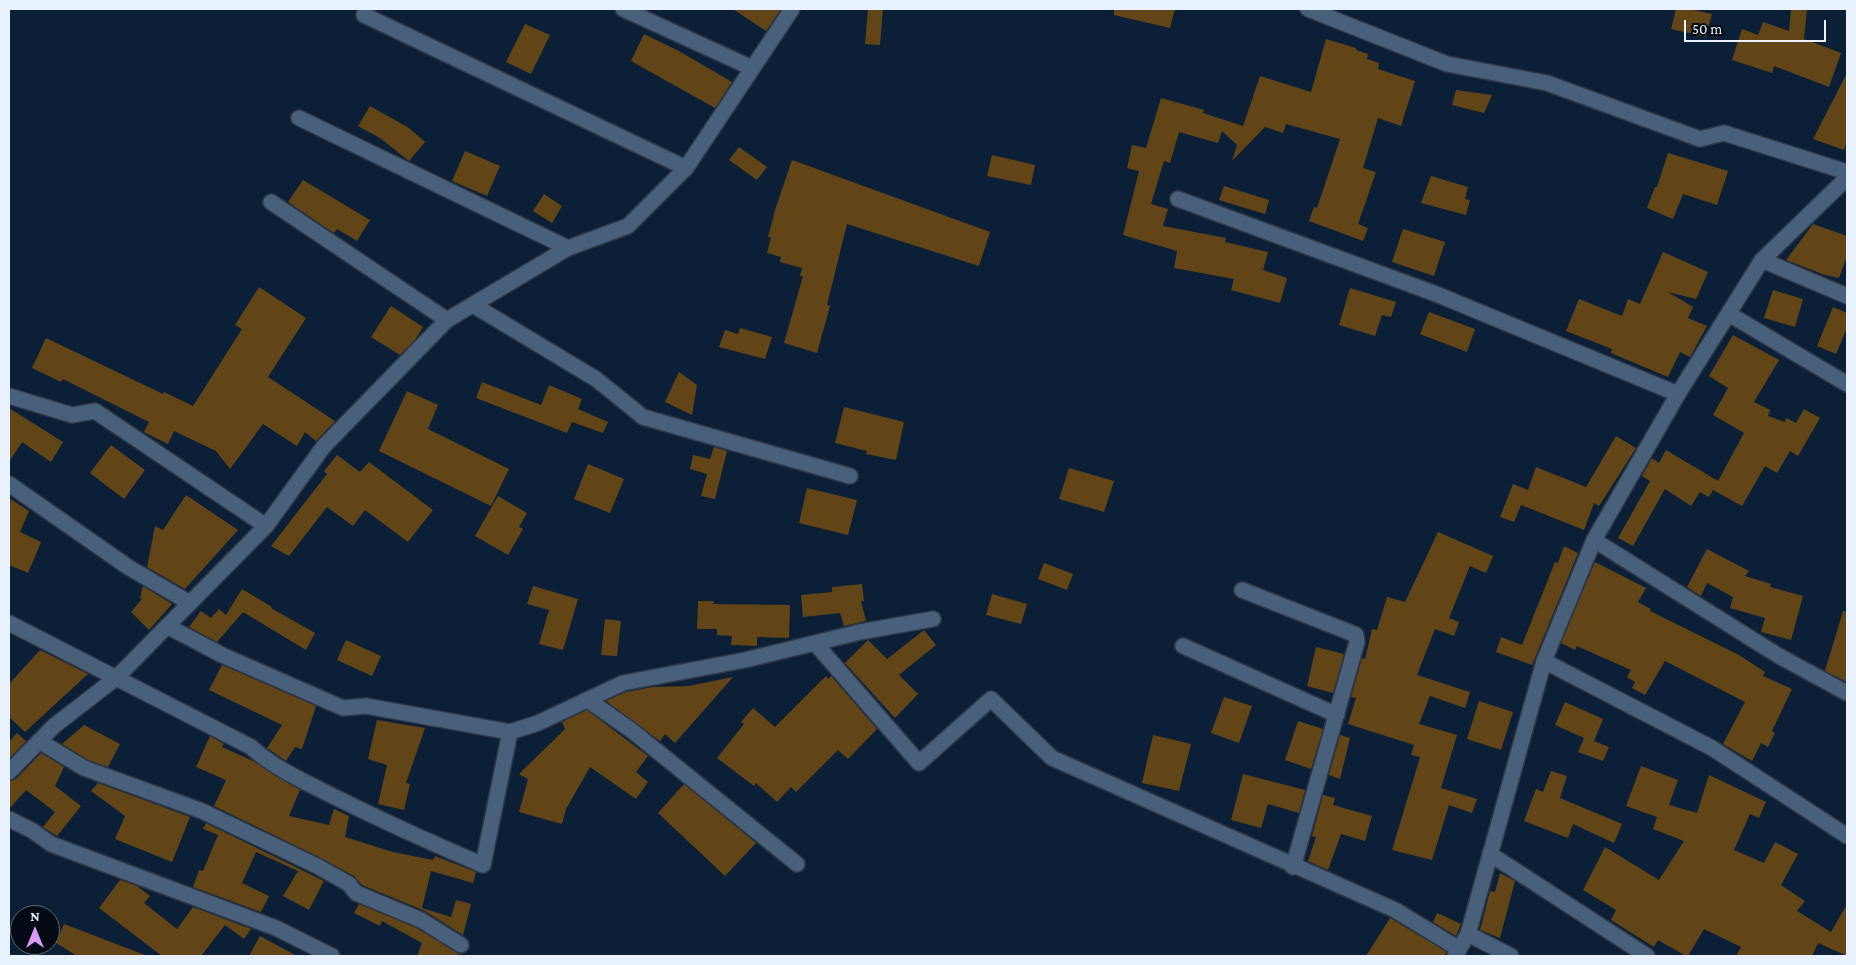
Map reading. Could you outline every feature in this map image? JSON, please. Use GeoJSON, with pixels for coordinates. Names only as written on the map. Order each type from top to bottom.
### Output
{"type":"FeatureCollection","features":[{"type":"Feature","properties":{"kind":"street"},"geometry":{"type":"LineString","coordinates":[[623,9],[752,68]]}},
{"type":"Feature","properties":{"kind":"street"},"geometry":{"type":"LineString","coordinates":[[9,772],[54,726],[116,678],[266,526],[324,446],[448,320],[568,248],[628,226],[686,168],[792,9]]}},
{"type":"Feature","properties":{"kind":"street"},"geometry":{"type":"LineString","coordinates":[[1308,9],[1447,64],[1547,83],[1700,139],[1724,133],[1847,172]]}},
{"type":"Feature","properties":{"kind":"street"},"geometry":{"type":"LineString","coordinates":[[364,15],[686,168]]}},
{"type":"Feature","properties":{"kind":"street"},"geometry":{"type":"LineString","coordinates":[[299,118],[568,248]]}},
{"type":"Feature","properties":{"kind":"street"},"geometry":{"type":"LineString","coordinates":[[815,643],[919,763],[991,699],[1052,758],[1293,867],[1395,910],[1457,953],[1468,934],[1544,661],[1594,540],[1678,394],[1762,260],[1847,178]]}},
{"type":"Feature","properties":{"kind":"street"},"geometry":{"type":"LineString","coordinates":[[1178,200],[1436,294],[1678,394]]}},
{"type":"Feature","properties":{"kind":"street"},"geometry":{"type":"LineString","coordinates":[[271,202],[448,320]]}},
{"type":"Feature","properties":{"kind":"street"},"geometry":{"type":"LineString","coordinates":[[1762,260],[1847,296]]}},
{"type":"Feature","properties":{"kind":"street"},"geometry":{"type":"LineString","coordinates":[[473,305],[596,378],[643,417],[850,476]]}},
{"type":"Feature","properties":{"kind":"street"},"geometry":{"type":"LineString","coordinates":[[1729,314],[1847,384]]}},
{"type":"Feature","properties":{"kind":"street"},"geometry":{"type":"LineString","coordinates":[[9,396],[72,415],[95,412],[266,526]]}},
{"type":"Feature","properties":{"kind":"street"},"geometry":{"type":"LineString","coordinates":[[9,484],[128,567],[190,603]]}},
{"type":"Feature","properties":{"kind":"street"},"geometry":{"type":"LineString","coordinates":[[1594,540],[1778,656],[1847,693]]}},
{"type":"Feature","properties":{"kind":"street"},"geometry":{"type":"LineString","coordinates":[[1242,590],[1356,635],[1357,642],[1293,867]]}},
{"type":"Feature","properties":{"kind":"street"},"geometry":{"type":"LineString","coordinates":[[167,626],[222,655],[343,708],[366,706],[510,732],[538,723],[623,683],[745,660],[815,643],[933,619]]}},
{"type":"Feature","properties":{"kind":"street"},"geometry":{"type":"LineString","coordinates":[[9,623],[251,747],[263,758],[315,787],[410,834],[483,865],[510,732]]}},
{"type":"Feature","properties":{"kind":"street"},"geometry":{"type":"LineString","coordinates":[[1183,646],[1337,715]]}},
{"type":"Feature","properties":{"kind":"street"},"geometry":{"type":"LineString","coordinates":[[1544,661],[1712,748],[1847,836]]}},
{"type":"Feature","properties":{"kind":"street"},"geometry":{"type":"LineString","coordinates":[[588,700],[645,741],[797,864]]}},
{"type":"Feature","properties":{"kind":"street"},"geometry":{"type":"LineString","coordinates":[[39,741],[84,768],[202,811],[302,859],[349,884],[356,893],[421,920],[461,945]]}},
{"type":"Feature","properties":{"kind":"street"},"geometry":{"type":"LineString","coordinates":[[9,819],[33,831],[51,844],[276,928],[332,956]]}},
{"type":"Feature","properties":{"kind":"street"},"geometry":{"type":"LineString","coordinates":[[1490,854],[1647,956]]}},
{"type":"Feature","properties":{"kind":"street"},"geometry":{"type":"LineString","coordinates":[[1468,934],[1511,956]]}},
{"type":"Feature","properties":{"kind":"building"},"geometry":{"type":"Polygon","coordinates":[[[733,9],[781,9],[766,31],[733,9]]]}},
{"type":"Feature","properties":{"kind":"building"},"geometry":{"type":"Polygon","coordinates":[[[868,9],[883,9],[880,45],[865,44],[868,9]]]}},
{"type":"Feature","properties":{"kind":"building"},"geometry":{"type":"Polygon","coordinates":[[[1114,9],[1175,9],[1170,28],[1114,15],[1114,9]]]}},
{"type":"Feature","properties":{"kind":"building"},"geometry":{"type":"Polygon","coordinates":[[[1676,9],[1689,9],[1712,14],[1706,37],[1671,29],[1676,9]]]}},
{"type":"Feature","properties":{"kind":"building"},"geometry":{"type":"Polygon","coordinates":[[[1791,9],[1807,9],[1804,39],[1841,53],[1829,87],[1774,66],[1772,73],[1732,60],[1742,29],[1758,35],[1763,22],[1789,31],[1791,9]]]}},
{"type":"Feature","properties":{"kind":"building"},"geometry":{"type":"Polygon","coordinates":[[[525,24],[550,35],[531,74],[506,62],[525,24]]]}},
{"type":"Feature","properties":{"kind":"building"},"geometry":{"type":"Polygon","coordinates":[[[644,34],[679,51],[732,82],[715,108],[631,61],[644,34]]]}},
{"type":"Feature","properties":{"kind":"building"},"geometry":{"type":"Polygon","coordinates":[[[1326,39],[1356,48],[1356,50],[1368,54],[1367,59],[1379,63],[1378,69],[1415,81],[1401,126],[1378,118],[1363,168],[1376,172],[1358,224],[1368,228],[1363,241],[1309,221],[1314,207],[1317,208],[1340,139],[1286,124],[1283,133],[1265,127],[1232,161],[1237,145],[1222,131],[1218,143],[1179,132],[1170,163],[1164,161],[1151,204],[1168,209],[1163,226],[1226,238],[1225,242],[1268,252],[1263,270],[1287,278],[1280,303],[1231,290],[1234,279],[1174,268],[1177,251],[1123,235],[1139,171],[1127,168],[1132,145],[1146,148],[1161,98],[1204,110],[1203,113],[1243,126],[1260,76],[1311,92],[1326,39]]]}},
{"type":"Feature","properties":{"kind":"building"},"geometry":{"type":"Polygon","coordinates":[[[1847,73],[1847,141],[1844,150],[1813,139],[1847,73]]]}},
{"type":"Feature","properties":{"kind":"building"},"geometry":{"type":"Polygon","coordinates":[[[1456,90],[1492,95],[1484,113],[1452,105],[1456,90]]]}},
{"type":"Feature","properties":{"kind":"building"},"geometry":{"type":"Polygon","coordinates":[[[370,106],[409,128],[425,142],[409,161],[380,138],[358,126],[370,106]]]}},
{"type":"Feature","properties":{"kind":"building"},"geometry":{"type":"Polygon","coordinates":[[[739,147],[767,167],[757,180],[729,160],[739,147]]]}},
{"type":"Feature","properties":{"kind":"building"},"geometry":{"type":"Polygon","coordinates":[[[465,151],[500,166],[487,196],[452,181],[465,151]]]}},
{"type":"Feature","properties":{"kind":"building"},"geometry":{"type":"Polygon","coordinates":[[[1668,153],[1728,171],[1717,205],[1683,194],[1673,219],[1647,208],[1655,187],[1657,187],[1668,153]]]}},
{"type":"Feature","properties":{"kind":"building"},"geometry":{"type":"Polygon","coordinates":[[[992,155],[1035,165],[1031,185],[987,176],[992,155]]]}},
{"type":"Feature","properties":{"kind":"building"},"geometry":{"type":"Polygon","coordinates":[[[792,160],[990,232],[979,266],[847,224],[827,305],[830,306],[817,353],[784,343],[803,276],[800,276],[802,268],[780,262],[781,257],[767,253],[771,237],[768,237],[776,207],[792,160]]]}},
{"type":"Feature","properties":{"kind":"building"},"geometry":{"type":"Polygon","coordinates":[[[1431,176],[1468,187],[1465,199],[1470,200],[1466,215],[1421,203],[1431,176]]]}},
{"type":"Feature","properties":{"kind":"building"},"geometry":{"type":"Polygon","coordinates":[[[303,180],[370,220],[357,241],[337,229],[334,233],[288,202],[303,180]]]}},
{"type":"Feature","properties":{"kind":"building"},"geometry":{"type":"Polygon","coordinates":[[[1224,186],[1269,200],[1265,214],[1219,200],[1224,186]]]}},
{"type":"Feature","properties":{"kind":"building"},"geometry":{"type":"Polygon","coordinates":[[[544,194],[562,206],[552,223],[533,211],[544,194]]]}},
{"type":"Feature","properties":{"kind":"building"},"geometry":{"type":"Polygon","coordinates":[[[1813,224],[1847,236],[1847,256],[1839,278],[1825,275],[1786,260],[1813,224]]]}},
{"type":"Feature","properties":{"kind":"building"},"geometry":{"type":"Polygon","coordinates":[[[1403,229],[1445,242],[1434,276],[1392,262],[1403,229]]]}},
{"type":"Feature","properties":{"kind":"building"},"geometry":{"type":"Polygon","coordinates":[[[1663,252],[1708,272],[1696,299],[1668,292],[1693,307],[1688,318],[1707,326],[1690,357],[1680,352],[1668,377],[1611,353],[1612,349],[1566,331],[1579,299],[1622,316],[1628,299],[1640,304],[1663,252]]]}},
{"type":"Feature","properties":{"kind":"building"},"geometry":{"type":"Polygon","coordinates":[[[259,287],[306,318],[268,377],[335,421],[316,441],[305,432],[297,446],[263,424],[230,469],[216,451],[174,431],[168,444],[144,432],[149,422],[63,379],[61,382],[32,368],[46,338],[163,394],[164,392],[193,406],[242,329],[235,325],[259,287]]]}},
{"type":"Feature","properties":{"kind":"building"},"geometry":{"type":"Polygon","coordinates":[[[1350,288],[1396,302],[1391,317],[1382,315],[1375,336],[1339,325],[1350,288]]]}},
{"type":"Feature","properties":{"kind":"building"},"geometry":{"type":"Polygon","coordinates":[[[1773,290],[1803,299],[1795,327],[1764,318],[1773,290]]]}},
{"type":"Feature","properties":{"kind":"building"},"geometry":{"type":"Polygon","coordinates":[[[391,306],[423,327],[415,340],[400,355],[371,337],[391,306]]]}},
{"type":"Feature","properties":{"kind":"building"},"geometry":{"type":"Polygon","coordinates":[[[1833,307],[1847,313],[1847,328],[1836,354],[1817,346],[1833,307]]]}},
{"type":"Feature","properties":{"kind":"building"},"geometry":{"type":"Polygon","coordinates":[[[1429,312],[1475,329],[1467,352],[1420,334],[1429,312]]]}},
{"type":"Feature","properties":{"kind":"building"},"geometry":{"type":"Polygon","coordinates":[[[740,328],[772,337],[765,359],[719,347],[725,330],[738,334],[740,328]]]}},
{"type":"Feature","properties":{"kind":"building"},"geometry":{"type":"Polygon","coordinates":[[[1733,335],[1779,360],[1754,402],[1770,410],[1768,416],[1785,422],[1786,418],[1796,423],[1804,409],[1820,418],[1798,456],[1790,451],[1777,473],[1765,466],[1742,506],[1713,490],[1709,497],[1700,492],[1691,506],[1665,489],[1633,546],[1618,538],[1650,481],[1642,476],[1652,458],[1659,463],[1666,450],[1718,481],[1744,433],[1713,415],[1728,388],[1709,376],[1733,335]]]}},
{"type":"Feature","properties":{"kind":"building"},"geometry":{"type":"Polygon","coordinates":[[[679,372],[697,385],[692,415],[665,402],[679,372]]]}},
{"type":"Feature","properties":{"kind":"building"},"geometry":{"type":"Polygon","coordinates":[[[482,382],[541,405],[549,385],[582,399],[578,409],[608,422],[603,433],[572,422],[567,433],[476,398],[482,382]]]}},
{"type":"Feature","properties":{"kind":"building"},"geometry":{"type":"Polygon","coordinates":[[[407,391],[438,405],[428,429],[509,469],[491,506],[379,451],[407,391]]]}},
{"type":"Feature","properties":{"kind":"building"},"geometry":{"type":"Polygon","coordinates":[[[844,407],[904,422],[896,460],[866,454],[867,451],[835,443],[844,407]]]}},
{"type":"Feature","properties":{"kind":"building"},"geometry":{"type":"Polygon","coordinates":[[[9,408],[63,442],[51,462],[22,442],[9,462],[9,408]]]}},
{"type":"Feature","properties":{"kind":"building"},"geometry":{"type":"Polygon","coordinates":[[[1616,436],[1636,448],[1599,506],[1594,503],[1584,530],[1521,505],[1514,522],[1500,517],[1513,484],[1528,490],[1536,467],[1586,487],[1616,436]]]}},
{"type":"Feature","properties":{"kind":"building"},"geometry":{"type":"Polygon","coordinates":[[[111,445],[145,470],[124,499],[90,473],[111,445]]]}},
{"type":"Feature","properties":{"kind":"building"},"geometry":{"type":"Polygon","coordinates":[[[714,447],[727,451],[715,499],[701,496],[707,474],[690,469],[693,455],[710,459],[714,447]]]}},
{"type":"Feature","properties":{"kind":"building"},"geometry":{"type":"Polygon","coordinates":[[[337,455],[360,472],[369,462],[433,510],[408,542],[365,510],[353,526],[327,507],[289,556],[271,546],[327,474],[324,471],[337,455]]]}},
{"type":"Feature","properties":{"kind":"building"},"geometry":{"type":"Polygon","coordinates":[[[588,464],[624,479],[610,513],[574,499],[588,464]]]}},
{"type":"Feature","properties":{"kind":"building"},"geometry":{"type":"Polygon","coordinates":[[[1069,468],[1114,481],[1104,512],[1059,499],[1069,468]]]}},
{"type":"Feature","properties":{"kind":"building"},"geometry":{"type":"Polygon","coordinates":[[[807,488],[857,500],[848,535],[799,523],[807,488]]]}},
{"type":"Feature","properties":{"kind":"building"},"geometry":{"type":"Polygon","coordinates":[[[186,495],[238,530],[185,589],[147,567],[155,526],[163,530],[186,495]]]}},
{"type":"Feature","properties":{"kind":"building"},"geometry":{"type":"Polygon","coordinates":[[[498,496],[527,513],[519,527],[523,529],[508,555],[475,536],[498,496]]]}},
{"type":"Feature","properties":{"kind":"building"},"geometry":{"type":"Polygon","coordinates":[[[9,498],[29,511],[20,532],[41,542],[28,573],[9,565],[9,498]]]}},
{"type":"Feature","properties":{"kind":"building"},"geometry":{"type":"Polygon","coordinates":[[[1438,532],[1493,556],[1486,573],[1470,566],[1449,618],[1459,622],[1454,636],[1435,629],[1417,675],[1470,692],[1465,708],[1430,696],[1419,724],[1457,735],[1441,788],[1477,799],[1472,813],[1449,805],[1432,860],[1392,850],[1420,757],[1411,755],[1414,745],[1348,724],[1356,698],[1351,697],[1362,658],[1365,659],[1372,629],[1377,630],[1387,597],[1405,602],[1438,532]]]}},
{"type":"Feature","properties":{"kind":"building"},"geometry":{"type":"Polygon","coordinates":[[[1564,546],[1578,553],[1532,665],[1496,652],[1501,637],[1522,645],[1555,562],[1558,563],[1564,546]]]}},
{"type":"Feature","properties":{"kind":"building"},"geometry":{"type":"Polygon","coordinates":[[[1707,549],[1749,571],[1745,576],[1771,584],[1770,587],[1803,596],[1791,640],[1761,632],[1765,618],[1730,608],[1733,597],[1707,583],[1701,596],[1687,587],[1707,549]]]}},
{"type":"Feature","properties":{"kind":"building"},"geometry":{"type":"Polygon","coordinates":[[[1595,562],[1646,588],[1638,602],[1651,609],[1650,611],[1739,655],[1765,672],[1763,676],[1792,689],[1772,731],[1775,733],[1768,747],[1761,743],[1752,761],[1723,744],[1745,702],[1665,661],[1645,695],[1632,688],[1635,682],[1627,677],[1631,670],[1577,646],[1575,650],[1561,643],[1595,562]]]}},
{"type":"Feature","properties":{"kind":"building"},"geometry":{"type":"Polygon","coordinates":[[[1044,563],[1073,574],[1067,590],[1038,579],[1044,563]]]}},
{"type":"Feature","properties":{"kind":"building"},"geometry":{"type":"Polygon","coordinates":[[[862,584],[864,601],[861,601],[866,621],[844,626],[840,613],[803,617],[801,595],[832,592],[832,587],[862,584]]]}},
{"type":"Feature","properties":{"kind":"building"},"geometry":{"type":"Polygon","coordinates":[[[143,586],[172,604],[149,630],[131,612],[142,599],[140,598],[143,586]]]}},
{"type":"Feature","properties":{"kind":"building"},"geometry":{"type":"Polygon","coordinates":[[[533,586],[578,599],[563,650],[539,644],[549,610],[527,604],[533,586]]]}},
{"type":"Feature","properties":{"kind":"building"},"geometry":{"type":"Polygon","coordinates":[[[242,589],[315,633],[306,650],[243,612],[217,642],[189,627],[201,611],[211,618],[219,609],[226,615],[242,589]]]}},
{"type":"Feature","properties":{"kind":"building"},"geometry":{"type":"Polygon","coordinates":[[[992,594],[1027,604],[1021,624],[986,615],[992,594]]]}},
{"type":"Feature","properties":{"kind":"building"},"geometry":{"type":"Polygon","coordinates":[[[698,601],[714,601],[713,604],[790,605],[789,638],[757,637],[757,646],[731,645],[732,636],[717,635],[717,629],[697,629],[698,601]]]}},
{"type":"Feature","properties":{"kind":"building"},"geometry":{"type":"Polygon","coordinates":[[[1843,611],[1847,612],[1847,682],[1825,671],[1843,611]]]}},
{"type":"Feature","properties":{"kind":"building"},"geometry":{"type":"Polygon","coordinates":[[[605,619],[621,621],[617,656],[601,655],[605,619]]]}},
{"type":"Feature","properties":{"kind":"building"},"geometry":{"type":"Polygon","coordinates":[[[924,630],[936,645],[899,675],[918,694],[895,718],[845,663],[868,640],[887,659],[924,630]]]}},
{"type":"Feature","properties":{"kind":"building"},"geometry":{"type":"Polygon","coordinates":[[[346,640],[381,656],[372,676],[337,660],[346,640]]]}},
{"type":"Feature","properties":{"kind":"building"},"geometry":{"type":"Polygon","coordinates":[[[1316,647],[1344,654],[1333,693],[1307,686],[1316,647]]]}},
{"type":"Feature","properties":{"kind":"building"},"geometry":{"type":"Polygon","coordinates":[[[40,650],[88,674],[25,732],[9,717],[9,684],[40,650]]]}},
{"type":"Feature","properties":{"kind":"building"},"geometry":{"type":"Polygon","coordinates":[[[222,665],[316,706],[302,749],[295,747],[286,761],[267,748],[282,725],[209,690],[222,665]]]}},
{"type":"Feature","properties":{"kind":"building"},"geometry":{"type":"Polygon","coordinates":[[[826,676],[828,679],[831,676],[877,729],[848,759],[838,750],[796,792],[791,787],[777,802],[756,783],[754,786],[717,758],[744,724],[741,722],[753,708],[775,727],[826,676]]]}},
{"type":"Feature","properties":{"kind":"building"},"geometry":{"type":"Polygon","coordinates":[[[733,677],[675,743],[665,734],[660,741],[606,701],[626,692],[653,687],[689,686],[733,677]]]}},
{"type":"Feature","properties":{"kind":"building"},"geometry":{"type":"Polygon","coordinates":[[[1224,697],[1252,706],[1239,743],[1211,733],[1224,697]]]}},
{"type":"Feature","properties":{"kind":"building"},"geometry":{"type":"Polygon","coordinates":[[[1479,701],[1513,712],[1501,750],[1467,739],[1479,701]]]}},
{"type":"Feature","properties":{"kind":"building"},"geometry":{"type":"Polygon","coordinates":[[[1565,702],[1603,719],[1594,741],[1609,747],[1603,761],[1578,752],[1584,738],[1555,725],[1565,702]]]}},
{"type":"Feature","properties":{"kind":"building"},"geometry":{"type":"Polygon","coordinates":[[[587,710],[648,756],[636,772],[648,782],[636,799],[590,767],[566,809],[562,824],[519,812],[528,779],[519,774],[565,729],[562,722],[587,710]]]}},
{"type":"Feature","properties":{"kind":"building"},"geometry":{"type":"Polygon","coordinates":[[[377,720],[425,728],[406,783],[410,784],[404,810],[378,804],[387,765],[368,759],[377,720]]]}},
{"type":"Feature","properties":{"kind":"building"},"geometry":{"type":"Polygon","coordinates":[[[1298,721],[1323,729],[1311,769],[1285,760],[1298,721]]]}},
{"type":"Feature","properties":{"kind":"building"},"geometry":{"type":"Polygon","coordinates":[[[84,725],[120,744],[108,767],[88,760],[62,744],[84,725]]]}},
{"type":"Feature","properties":{"kind":"building"},"geometry":{"type":"Polygon","coordinates":[[[17,733],[26,741],[9,759],[9,742],[17,733]]]}},
{"type":"Feature","properties":{"kind":"building"},"geometry":{"type":"Polygon","coordinates":[[[1153,735],[1191,744],[1179,791],[1142,783],[1153,735]]]}},
{"type":"Feature","properties":{"kind":"building"},"geometry":{"type":"Polygon","coordinates":[[[1340,735],[1350,738],[1340,779],[1329,775],[1340,735]]]}},
{"type":"Feature","properties":{"kind":"building"},"geometry":{"type":"Polygon","coordinates":[[[210,736],[224,744],[222,747],[253,761],[300,790],[289,816],[329,825],[334,809],[349,816],[345,837],[393,852],[433,860],[435,856],[476,872],[473,883],[431,871],[422,908],[451,917],[456,900],[471,904],[463,935],[425,911],[362,885],[354,876],[321,858],[214,806],[226,780],[196,767],[210,736]]]}},
{"type":"Feature","properties":{"kind":"building"},"geometry":{"type":"Polygon","coordinates":[[[41,753],[64,767],[55,786],[81,806],[57,836],[43,827],[55,812],[26,790],[9,809],[9,781],[16,779],[41,753]]]}},
{"type":"Feature","properties":{"kind":"building"},"geometry":{"type":"Polygon","coordinates":[[[1641,766],[1678,780],[1669,805],[1697,813],[1709,775],[1766,802],[1759,818],[1750,814],[1734,850],[1764,863],[1775,842],[1798,854],[1781,885],[1805,901],[1797,911],[1831,932],[1847,904],[1847,956],[1818,943],[1812,956],[1736,956],[1741,947],[1704,929],[1688,956],[1686,956],[1658,940],[1654,947],[1611,920],[1616,910],[1583,890],[1605,847],[1659,880],[1684,841],[1653,829],[1657,817],[1626,806],[1641,766]]]}},
{"type":"Feature","properties":{"kind":"building"},"geometry":{"type":"Polygon","coordinates":[[[1551,771],[1567,776],[1560,798],[1622,824],[1614,843],[1573,824],[1568,838],[1524,821],[1536,789],[1543,792],[1551,771]]]}},
{"type":"Feature","properties":{"kind":"building"},"geometry":{"type":"Polygon","coordinates":[[[1243,774],[1305,790],[1299,813],[1268,804],[1261,828],[1231,820],[1243,774]]]}},
{"type":"Feature","properties":{"kind":"building"},"geometry":{"type":"Polygon","coordinates":[[[98,783],[190,817],[172,862],[115,839],[125,816],[91,791],[98,783]]]}},
{"type":"Feature","properties":{"kind":"building"},"geometry":{"type":"Polygon","coordinates":[[[684,784],[756,843],[725,876],[658,813],[684,784]]]}},
{"type":"Feature","properties":{"kind":"building"},"geometry":{"type":"Polygon","coordinates":[[[1323,795],[1335,798],[1333,805],[1372,816],[1365,841],[1341,834],[1328,870],[1308,861],[1316,837],[1312,836],[1323,795]]]}},
{"type":"Feature","properties":{"kind":"building"},"geometry":{"type":"Polygon","coordinates":[[[206,823],[324,881],[309,910],[283,896],[298,871],[256,852],[242,883],[269,896],[261,912],[193,887],[199,870],[203,871],[218,835],[203,829],[206,823]]]}},
{"type":"Feature","properties":{"kind":"building"},"geometry":{"type":"Polygon","coordinates":[[[1500,873],[1515,881],[1500,938],[1480,930],[1490,891],[1495,892],[1500,873]]]}},
{"type":"Feature","properties":{"kind":"building"},"geometry":{"type":"Polygon","coordinates":[[[120,880],[137,886],[150,896],[144,903],[177,929],[193,907],[251,929],[244,939],[225,925],[201,956],[162,956],[99,908],[120,880]]]}},
{"type":"Feature","properties":{"kind":"building"},"geometry":{"type":"Polygon","coordinates":[[[359,904],[417,928],[459,954],[458,956],[417,956],[422,943],[382,921],[380,926],[354,913],[359,904]]]}},
{"type":"Feature","properties":{"kind":"building"},"geometry":{"type":"Polygon","coordinates":[[[1437,913],[1461,924],[1456,936],[1433,922],[1437,913]]]}},
{"type":"Feature","properties":{"kind":"building"},"geometry":{"type":"Polygon","coordinates":[[[1390,918],[1447,952],[1444,956],[1366,956],[1390,918]]]}},
{"type":"Feature","properties":{"kind":"building"},"geometry":{"type":"Polygon","coordinates":[[[64,924],[145,956],[77,956],[60,945],[60,934],[64,924]]]}},
{"type":"Feature","properties":{"kind":"building"},"geometry":{"type":"Polygon","coordinates":[[[260,936],[297,956],[249,956],[260,936]]]}}]}
